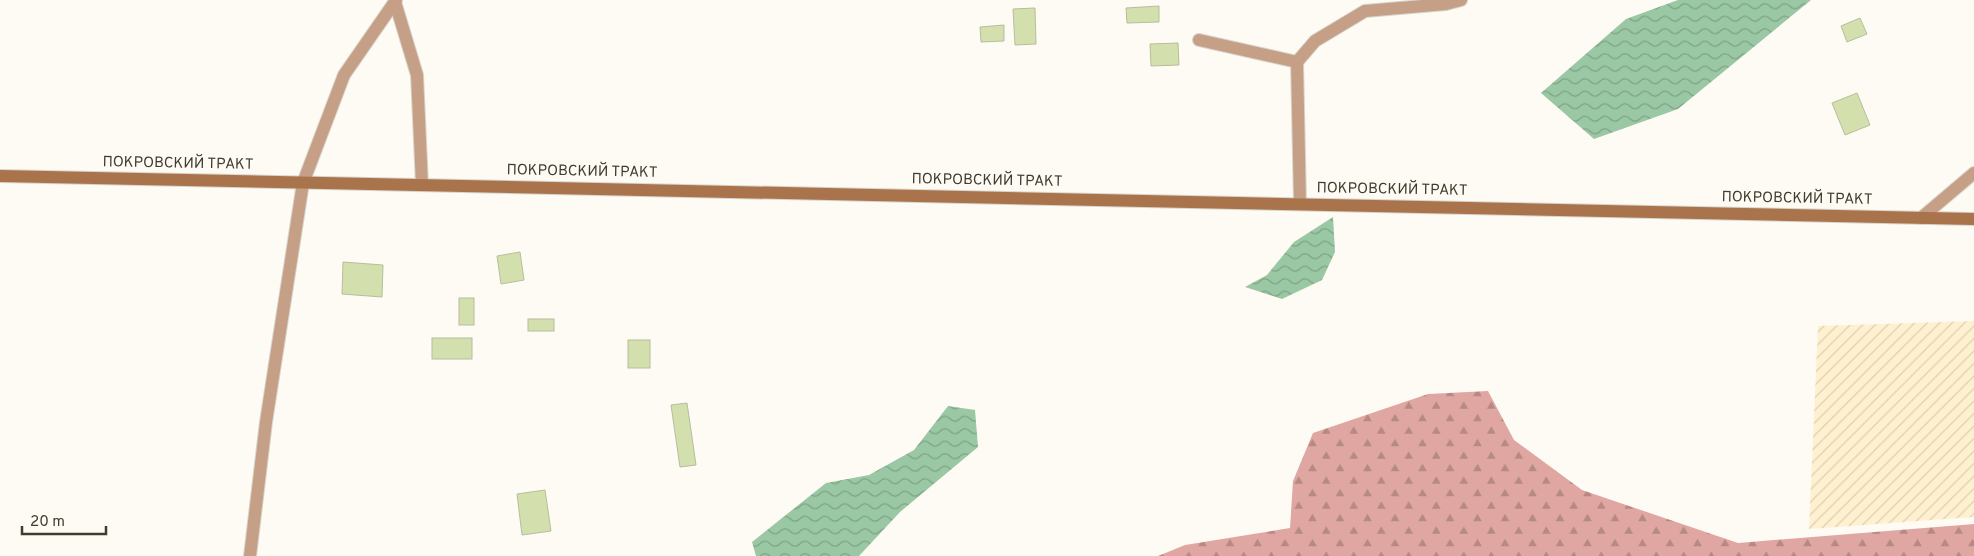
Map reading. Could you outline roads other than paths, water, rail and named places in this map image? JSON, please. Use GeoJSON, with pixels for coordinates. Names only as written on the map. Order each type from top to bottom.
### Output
{"type":"FeatureCollection","features":[{"type":"Feature","properties":{"kind":"main road","name":"ПОКРОВСКИЙ ТРАКТ"},"geometry":{"type":"LineString","coordinates":[[0,176],[1974,219]]}},
{"type":"Feature","properties":{"kind":"street"},"geometry":{"type":"LineString","coordinates":[[1300,204],[1297,62],[1315,41],[1364,6],[1446,4],[1460,0]]}},
{"type":"Feature","properties":{"kind":"street"},"geometry":{"type":"LineString","coordinates":[[250,556],[266,422],[302,183],[344,75],[396,1]]}},
{"type":"Feature","properties":{"kind":"street"},"geometry":{"type":"LineString","coordinates":[[396,1],[417,75],[422,184]]}},
{"type":"Feature","properties":{"kind":"street"},"geometry":{"type":"LineString","coordinates":[[1199,40],[1297,62]]}},
{"type":"Feature","properties":{"kind":"street"},"geometry":{"type":"LineString","coordinates":[[1921,218],[1974,173]]}},
{"type":"Feature","properties":{"kind":"water"},"geometry":{"type":"Polygon","coordinates":[[[1678,0],[1811,0],[1678,109],[1594,139],[1541,93],[1626,19],[1678,0]]]}},
{"type":"Feature","properties":{"kind":"water"},"geometry":{"type":"Polygon","coordinates":[[[1333,217],[1335,252],[1322,280],[1282,299],[1245,287],[1267,275],[1294,242],[1333,217]]]}},
{"type":"Feature","properties":{"kind":"water"},"geometry":{"type":"Polygon","coordinates":[[[948,406],[975,410],[978,447],[900,512],[859,556],[756,556],[752,542],[826,483],[869,475],[914,450],[948,406]]]}}]}
